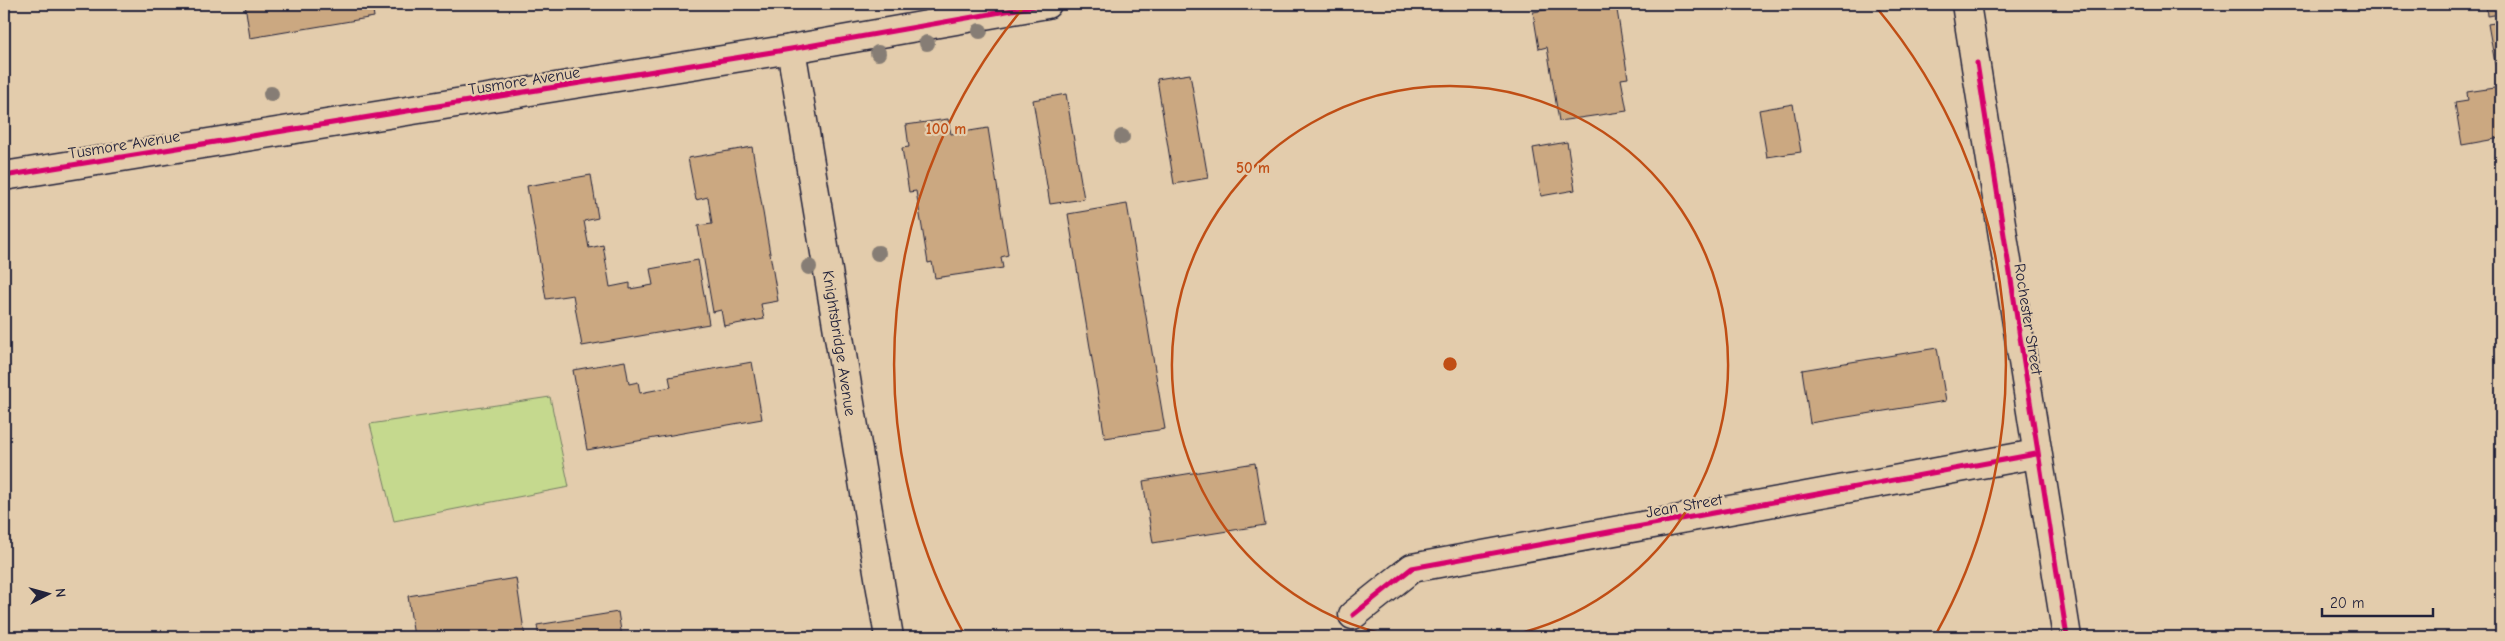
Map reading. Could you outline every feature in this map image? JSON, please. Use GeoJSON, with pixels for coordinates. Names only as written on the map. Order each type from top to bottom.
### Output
{"type":"FeatureCollection","features":[{"type":"Feature","properties":{"kind":"street","name":"Tusmore Avenue"},"geometry":{"type":"LineString","coordinates":[[4,176],[791,49],[1047,4]]}},
{"type":"Feature","properties":{"kind":"street","name":"Rochester Street"},"geometry":{"type":"LineString","coordinates":[[1966,4],[2036,454],[2067,637]]}},
{"type":"Feature","properties":{"kind":"street","name":"Knightsbridge Avenue"},"geometry":{"type":"LineString","coordinates":[[791,49],[889,637]]}},
{"type":"Feature","properties":{"kind":"street","name":"Jean Street"},"geometry":{"type":"LineString","coordinates":[[1352,615],[1412,568],[2036,454]]}},
{"type":"Feature","properties":{"kind":"green space"},"geometry":{"type":"Polygon","coordinates":[[[550,397],[569,487],[394,521],[370,424],[550,397]]]}},
{"type":"Feature","properties":{"kind":"building"},"geometry":{"type":"Polygon","coordinates":[[[245,4],[372,4],[374,17],[250,38],[245,4]]]}},
{"type":"Feature","properties":{"kind":"building"},"geometry":{"type":"Polygon","coordinates":[[[1582,4],[1616,4],[1628,78],[1621,79],[1627,111],[1559,121],[1547,47],[1539,49],[1533,12],[1582,4]]]}},
{"type":"Feature","properties":{"kind":"building"},"geometry":{"type":"Polygon","coordinates":[[[2486,4],[2501,4],[2501,14],[2487,16],[2486,4]]]}},
{"type":"Feature","properties":{"kind":"building"},"geometry":{"type":"Polygon","coordinates":[[[2501,22],[2501,80],[2498,80],[2488,24],[2501,22]]]}},
{"type":"Feature","properties":{"kind":"building"},"geometry":{"type":"Polygon","coordinates":[[[1190,74],[1208,178],[1174,184],[1157,79],[1190,74]]]}},
{"type":"Feature","properties":{"kind":"building"},"geometry":{"type":"Polygon","coordinates":[[[2501,87],[2501,138],[2462,145],[2455,103],[2468,101],[2467,92],[2501,87]]]}},
{"type":"Feature","properties":{"kind":"building"},"geometry":{"type":"Polygon","coordinates":[[[1066,94],[1084,199],[1050,204],[1033,100],[1066,94]]]}},
{"type":"Feature","properties":{"kind":"building"},"geometry":{"type":"Polygon","coordinates":[[[1793,104],[1801,152],[1767,157],[1759,110],[1793,104]]]}},
{"type":"Feature","properties":{"kind":"building"},"geometry":{"type":"Polygon","coordinates":[[[948,119],[951,134],[988,128],[1008,255],[1001,257],[1003,268],[935,278],[932,262],[928,263],[916,191],[909,192],[902,148],[909,147],[906,125],[948,119]]]}},
{"type":"Feature","properties":{"kind":"building"},"geometry":{"type":"Polygon","coordinates":[[[1567,142],[1575,190],[1541,196],[1533,148],[1567,142]]]}},
{"type":"Feature","properties":{"kind":"building"},"geometry":{"type":"Polygon","coordinates":[[[752,147],[778,301],[761,304],[764,319],[724,326],[721,310],[713,312],[698,226],[712,224],[708,197],[696,200],[688,158],[752,147]]]}},
{"type":"Feature","properties":{"kind":"building"},"geometry":{"type":"Polygon","coordinates":[[[591,175],[598,218],[584,221],[589,248],[603,245],[610,287],[630,283],[630,289],[653,285],[650,269],[698,260],[709,324],[582,346],[573,295],[546,299],[527,186],[591,175]]]}},
{"type":"Feature","properties":{"kind":"building"},"geometry":{"type":"Polygon","coordinates":[[[1127,204],[1165,429],[1105,438],[1068,214],[1127,204]]]}},
{"type":"Feature","properties":{"kind":"building"},"geometry":{"type":"Polygon","coordinates":[[[1937,348],[1946,401],[1810,423],[1802,370],[1937,348]]]}},
{"type":"Feature","properties":{"kind":"building"},"geometry":{"type":"Polygon","coordinates":[[[625,361],[629,384],[638,382],[640,393],[671,387],[669,377],[752,362],[762,419],[587,450],[573,370],[625,361]]]}},
{"type":"Feature","properties":{"kind":"building"},"geometry":{"type":"Polygon","coordinates":[[[1255,463],[1265,525],[1153,543],[1143,481],[1255,463]]]}},
{"type":"Feature","properties":{"kind":"building"},"geometry":{"type":"Polygon","coordinates":[[[516,578],[525,637],[447,637],[447,635],[414,637],[408,596],[516,578]]]}},
{"type":"Feature","properties":{"kind":"building"},"geometry":{"type":"Polygon","coordinates":[[[618,612],[622,637],[539,637],[537,625],[618,612]]]}},
{"type":"Feature","properties":{"kind":"cycle path"},"geometry":{"type":"LineString","coordinates":[[4,176],[791,49],[1047,4]]}},
{"type":"Feature","properties":{"kind":"cycle path"},"geometry":{"type":"LineString","coordinates":[[1977,63],[2067,637]]}},
{"type":"Feature","properties":{"kind":"cycle path"},"geometry":{"type":"LineString","coordinates":[[1353,615],[1412,568],[2036,454]]}}]}
